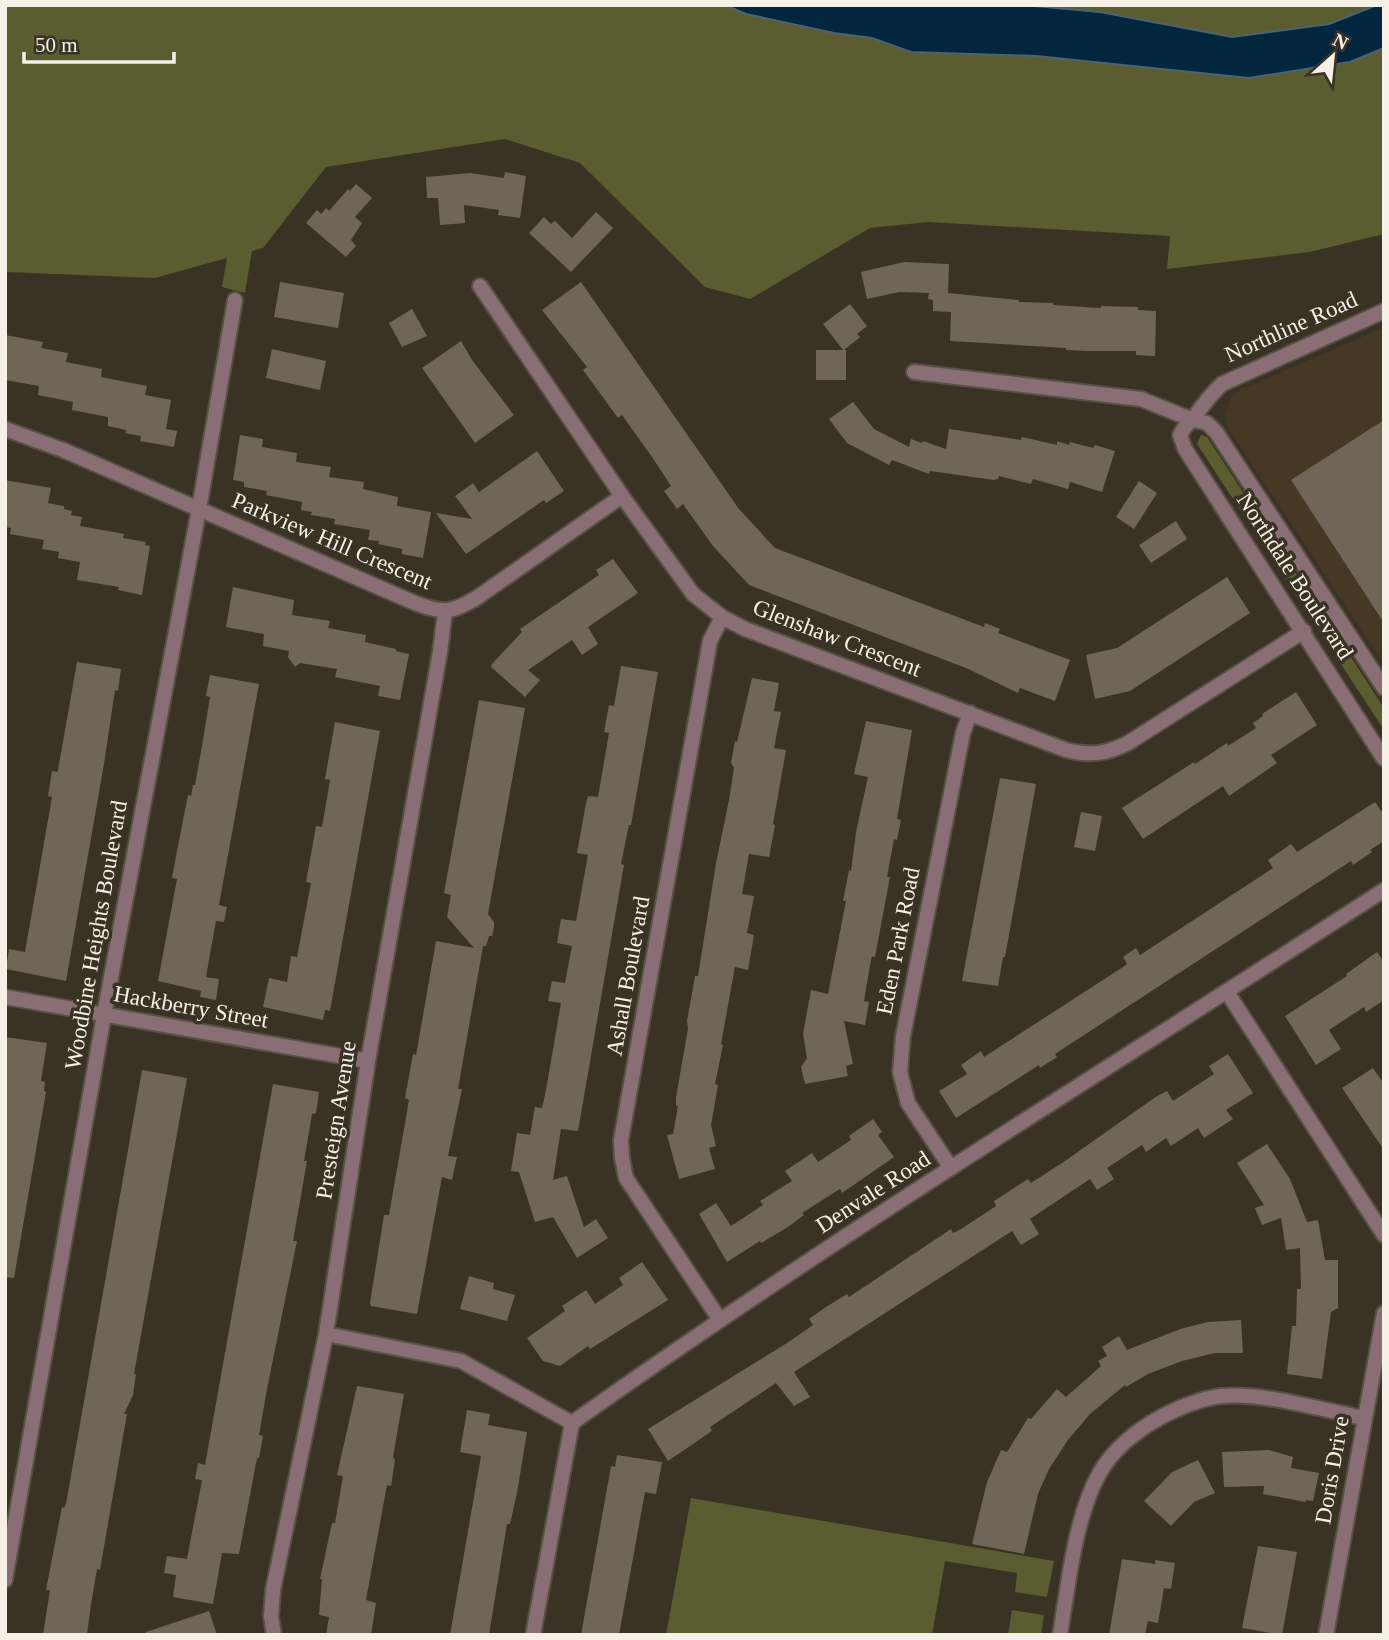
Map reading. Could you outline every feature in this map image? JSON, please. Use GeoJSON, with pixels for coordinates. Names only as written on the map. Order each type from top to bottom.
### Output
{"type":"FeatureCollection","features":[{"type":"Feature","properties":{"kind":"street","name":"Glenshaw Crescent"},"geometry":{"type":"LineString","coordinates":[[480,286],[622,496],[693,594],[722,617],[745,629],[1066,750],[1101,754],[1128,743],[1304,631]]}},
{"type":"Feature","properties":{"kind":"street","name":"Woodbine Heights Boulevard"},"geometry":{"type":"LineString","coordinates":[[5,1580],[104,1015],[199,509],[235,300]]}},
{"type":"Feature","properties":{"kind":"street","name":"Northline Road"},"geometry":{"type":"LineString","coordinates":[[1193,420],[1203,402],[1222,383],[1384,311]]}},
{"type":"Feature","properties":{"kind":"street","name":"Northdale Boulevard"},"geometry":{"type":"LineString","coordinates":[[914,372],[1141,399],[1207,423],[1216,432],[1384,688]]}},
{"type":"Feature","properties":{"kind":"street","name":"Northdale Boulevard"},"geometry":{"type":"LineString","coordinates":[[1193,420],[1185,425],[1180,435],[1185,449],[1384,759]]}},
{"type":"Feature","properties":{"kind":"street","name":"Parkview Hill Crescent"},"geometry":{"type":"LineString","coordinates":[[5,429],[63,450],[415,603],[445,612],[478,597],[622,496]]}},
{"type":"Feature","properties":{"kind":"street","name":"Presteign Avenue"},"geometry":{"type":"LineString","coordinates":[[274,1635],[271,1616],[273,1590],[326,1334],[368,1061],[438,666],[445,612]]}},
{"type":"Feature","properties":{"kind":"street","name":"Ashall Boulevard"},"geometry":{"type":"LineString","coordinates":[[720,1320],[626,1178],[621,1158],[621,1140],[710,641],[722,617]]}},
{"type":"Feature","properties":{"kind":"street","name":"Eden Park Road"},"geometry":{"type":"LineString","coordinates":[[951,1168],[908,1103],[900,1072],[903,1036],[928,905],[963,733],[970,713]]}},
{"type":"Feature","properties":{"kind":"street","name":"Denvale Road"},"geometry":{"type":"LineString","coordinates":[[572,1423],[720,1320],[951,1168],[1384,890]]}},
{"type":"Feature","properties":{"kind":"street"},"geometry":{"type":"LineString","coordinates":[[1227,992],[1384,1235]]}},
{"type":"Feature","properties":{"kind":"street","name":"Hackberry Street"},"geometry":{"type":"LineString","coordinates":[[5,997],[368,1061]]}},
{"type":"Feature","properties":{"kind":"street","name":"Doris Drive"},"geometry":{"type":"LineString","coordinates":[[1326,1635],[1384,1312]]}},
{"type":"Feature","properties":{"kind":"street"},"geometry":{"type":"LineString","coordinates":[[326,1334],[461,1361],[572,1423],[533,1635]]}},
{"type":"Feature","properties":{"kind":"street"},"geometry":{"type":"LineString","coordinates":[[1060,1635],[1073,1557],[1088,1498],[1099,1474],[1114,1453],[1149,1424],[1185,1404],[1222,1396],[1257,1398],[1364,1418]]}},
{"type":"Feature","properties":{"kind":"shaded area"},"geometry":{"type":"Polygon","coordinates":[[[1384,327],[1384,664],[1228,428],[1225,416],[1230,398],[1238,391],[1384,327]]]}},
{"type":"Feature","properties":{"kind":"green space"},"geometry":{"type":"Polygon","coordinates":[[[5,5],[1384,5],[1384,234],[1310,252],[1167,269],[1170,236],[928,222],[870,228],[750,299],[705,287],[580,163],[505,139],[326,167],[263,248],[252,251],[245,293],[222,287],[227,258],[155,278],[5,272],[5,5]]]}},
{"type":"Feature","properties":{"kind":"green space"},"geometry":{"type":"Polygon","coordinates":[[[1201,435],[1207,437],[1384,708],[1384,730],[1197,444],[1201,435]]]}},
{"type":"Feature","properties":{"kind":"green space"},"geometry":{"type":"Polygon","coordinates":[[[691,1498],[1054,1561],[1047,1597],[1015,1592],[1017,1573],[945,1561],[932,1635],[666,1635],[691,1498]]]}},
{"type":"Feature","properties":{"kind":"green space"},"geometry":{"type":"Polygon","coordinates":[[[1012,1610],[1044,1615],[1041,1635],[1008,1635],[1012,1610]]]}},
{"type":"Feature","properties":{"kind":"water"},"geometry":{"type":"Polygon","coordinates":[[[725,5],[1024,5],[1100,12],[1232,37],[1329,24],[1377,5],[1384,5],[1384,48],[1350,62],[1249,78],[1036,56],[911,52],[872,38],[834,33],[746,14],[725,5]]]}},
{"type":"Feature","properties":{"kind":"building"},"geometry":{"type":"Polygon","coordinates":[[[505,172],[526,176],[520,218],[498,215],[499,210],[464,205],[465,223],[440,225],[438,198],[427,198],[426,177],[470,173],[504,178],[505,172]]]}},
{"type":"Feature","properties":{"kind":"building"},"geometry":{"type":"Polygon","coordinates":[[[356,184],[372,198],[355,217],[362,223],[351,240],[356,246],[346,257],[306,223],[317,210],[321,214],[326,208],[329,211],[348,189],[350,191],[356,184]]]}},
{"type":"Feature","properties":{"kind":"building"},"geometry":{"type":"Polygon","coordinates":[[[596,212],[613,228],[571,272],[529,233],[544,217],[551,224],[555,221],[572,238],[596,212]]]}},
{"type":"Feature","properties":{"kind":"building"},"geometry":{"type":"Polygon","coordinates":[[[904,262],[949,264],[948,293],[1053,305],[1138,307],[1138,310],[1156,311],[1155,356],[1136,355],[1136,351],[1066,350],[950,341],[951,312],[933,311],[933,300],[928,299],[929,293],[899,292],[867,299],[861,272],[904,262]]]}},
{"type":"Feature","properties":{"kind":"building"},"geometry":{"type":"Polygon","coordinates":[[[280,282],[344,293],[338,328],[274,317],[280,282]]]}},
{"type":"Feature","properties":{"kind":"building"},"geometry":{"type":"Polygon","coordinates":[[[581,282],[739,509],[775,548],[984,627],[985,623],[1000,629],[998,633],[1070,660],[1055,701],[1020,688],[1018,693],[966,668],[749,585],[713,546],[683,504],[677,509],[664,491],[671,486],[652,457],[622,415],[618,418],[583,370],[587,367],[542,310],[581,282]]]}},
{"type":"Feature","properties":{"kind":"building"},"geometry":{"type":"Polygon","coordinates":[[[850,304],[867,326],[857,334],[860,337],[844,350],[846,380],[816,380],[816,350],[843,350],[823,324],[850,304]]]}},
{"type":"Feature","properties":{"kind":"building"},"geometry":{"type":"Polygon","coordinates":[[[412,309],[427,336],[402,347],[389,323],[412,309]]]}},
{"type":"Feature","properties":{"kind":"building"},"geometry":{"type":"Polygon","coordinates":[[[5,335],[43,342],[41,348],[68,353],[66,362],[102,369],[101,377],[147,386],[145,395],[171,400],[166,429],[177,431],[174,447],[140,441],[141,436],[108,426],[108,417],[72,410],[73,402],[38,395],[39,386],[5,380],[5,335]]]}},
{"type":"Feature","properties":{"kind":"building"},"geometry":{"type":"Polygon","coordinates":[[[461,341],[472,360],[514,415],[475,443],[422,368],[461,341]]]}},
{"type":"Feature","properties":{"kind":"building"},"geometry":{"type":"Polygon","coordinates":[[[272,349],[326,361],[320,390],[266,378],[272,349]]]}},
{"type":"Feature","properties":{"kind":"building"},"geometry":{"type":"Polygon","coordinates":[[[853,402],[874,429],[909,447],[911,439],[946,449],[949,429],[1021,440],[1022,437],[1057,445],[1057,441],[1093,448],[1095,445],[1115,451],[1102,492],[1070,482],[1068,489],[1033,479],[1031,484],[999,476],[994,480],[930,471],[929,474],[892,460],[889,465],[847,443],[829,419],[853,402]]]}},
{"type":"Feature","properties":{"kind":"building"},"geometry":{"type":"Polygon","coordinates":[[[1384,420],[1384,623],[1291,480],[1384,420]]]}},
{"type":"Feature","properties":{"kind":"building"},"geometry":{"type":"Polygon","coordinates":[[[240,435],[263,439],[262,447],[297,453],[296,462],[331,467],[329,477],[364,482],[363,489],[398,497],[397,506],[431,512],[423,558],[402,554],[402,549],[368,540],[370,530],[334,524],[335,519],[311,515],[312,512],[301,510],[302,502],[266,495],[267,491],[244,487],[244,482],[233,480],[240,435]]]}},
{"type":"Feature","properties":{"kind":"building"},"geometry":{"type":"Polygon","coordinates":[[[537,451],[564,491],[546,503],[544,500],[466,554],[436,513],[472,519],[455,496],[473,483],[479,492],[537,451]]]}},
{"type":"Feature","properties":{"kind":"building"},"geometry":{"type":"Polygon","coordinates":[[[5,480],[51,488],[48,503],[64,506],[64,509],[72,511],[71,515],[82,517],[80,526],[124,534],[123,538],[146,542],[145,545],[150,546],[142,595],[118,590],[119,587],[77,580],[80,562],[58,558],[59,552],[42,549],[44,540],[10,534],[11,528],[5,527],[5,480]]]}},
{"type":"Feature","properties":{"kind":"building"},"geometry":{"type":"Polygon","coordinates":[[[1139,481],[1157,493],[1134,529],[1116,517],[1139,481]]]}},
{"type":"Feature","properties":{"kind":"building"},"geometry":{"type":"Polygon","coordinates":[[[1176,521],[1187,539],[1151,563],[1139,545],[1176,521]]]}},
{"type":"Feature","properties":{"kind":"building"},"geometry":{"type":"Polygon","coordinates":[[[613,559],[638,593],[588,627],[598,644],[582,655],[572,640],[528,670],[540,680],[525,697],[491,667],[492,664],[522,632],[520,629],[599,575],[596,570],[613,559]]]}},
{"type":"Feature","properties":{"kind":"building"},"geometry":{"type":"Polygon","coordinates":[[[1227,577],[1250,613],[1130,691],[1095,699],[1086,655],[1117,648],[1227,577]]]}},
{"type":"Feature","properties":{"kind":"building"},"geometry":{"type":"Polygon","coordinates":[[[233,587],[294,600],[292,615],[330,621],[328,628],[366,635],[365,642],[409,654],[400,700],[378,696],[380,686],[335,677],[337,669],[300,663],[295,667],[288,657],[289,651],[263,646],[264,634],[226,627],[233,587]]]}},
{"type":"Feature","properties":{"kind":"building"},"geometry":{"type":"Polygon","coordinates":[[[77,662],[121,669],[118,691],[115,690],[66,981],[6,969],[9,949],[25,952],[52,797],[48,796],[52,771],[58,770],[77,662]]]}},
{"type":"Feature","properties":{"kind":"building"},"geometry":{"type":"Polygon","coordinates":[[[621,666],[658,672],[631,825],[621,864],[624,865],[578,1131],[561,1129],[553,1180],[567,1176],[584,1227],[596,1219],[608,1238],[577,1258],[553,1217],[535,1222],[519,1172],[511,1171],[517,1133],[530,1135],[535,1107],[542,1108],[546,1090],[561,1003],[548,1001],[552,981],[565,983],[572,946],[557,943],[561,919],[576,921],[588,855],[577,853],[588,796],[598,797],[609,733],[604,732],[609,705],[614,706],[621,666]]]}},
{"type":"Feature","properties":{"kind":"building"},"geometry":{"type":"Polygon","coordinates":[[[210,675],[259,684],[219,905],[227,907],[224,922],[216,921],[206,977],[219,979],[216,1000],[200,997],[201,991],[158,981],[177,879],[172,878],[176,856],[188,795],[191,796],[195,785],[202,746],[210,697],[206,696],[210,675]]]}},
{"type":"Feature","properties":{"kind":"building"},"geometry":{"type":"Polygon","coordinates":[[[752,678],[779,683],[774,711],[781,712],[774,748],[786,750],[769,857],[749,854],[742,894],[754,896],[747,933],[754,935],[748,970],[735,967],[721,1044],[723,1045],[715,1084],[718,1085],[711,1125],[716,1146],[709,1148],[715,1169],[679,1179],[667,1135],[673,1134],[687,1021],[695,976],[698,976],[729,800],[734,768],[731,763],[752,678]]]}},
{"type":"Feature","properties":{"kind":"building"},"geometry":{"type":"Polygon","coordinates":[[[1296,692],[1317,725],[1271,755],[1277,763],[1229,796],[1223,786],[1143,839],[1122,808],[1194,762],[1195,764],[1227,743],[1228,746],[1256,728],[1253,723],[1263,716],[1262,714],[1296,692]]]}},
{"type":"Feature","properties":{"kind":"building"},"geometry":{"type":"Polygon","coordinates":[[[479,700],[525,708],[488,914],[494,922],[494,928],[486,946],[483,946],[458,1089],[462,1089],[448,1156],[457,1157],[452,1180],[442,1177],[417,1314],[371,1306],[370,1303],[384,1215],[389,1215],[409,1100],[405,1098],[413,1054],[416,1055],[436,941],[474,948],[447,917],[451,895],[444,893],[479,700]]]}},
{"type":"Feature","properties":{"kind":"building"},"geometry":{"type":"Polygon","coordinates":[[[866,721],[912,730],[897,819],[901,820],[897,840],[894,839],[875,957],[872,956],[870,965],[864,1001],[869,1002],[865,1025],[844,1021],[853,1064],[846,1066],[848,1076],[805,1084],[801,1067],[807,1058],[803,1034],[811,990],[828,994],[846,901],[843,901],[868,777],[854,774],[866,721]]]}},
{"type":"Feature","properties":{"kind":"building"},"geometry":{"type":"Polygon","coordinates":[[[335,722],[380,731],[330,1011],[325,1010],[323,1020],[263,1007],[269,978],[287,982],[291,956],[297,957],[311,883],[306,882],[316,826],[322,827],[330,780],[325,779],[335,722]]]}},
{"type":"Feature","properties":{"kind":"building"},"geometry":{"type":"Polygon","coordinates":[[[1000,778],[1036,784],[998,986],[962,981],[1000,778]]]}},
{"type":"Feature","properties":{"kind":"building"},"geometry":{"type":"Polygon","coordinates":[[[1375,802],[1384,815],[1384,841],[1370,850],[1372,852],[1353,865],[1351,861],[1055,1054],[1057,1057],[1040,1068],[1039,1065],[956,1118],[939,1091],[967,1074],[961,1065],[981,1051],[984,1057],[1123,967],[1127,964],[1123,957],[1136,948],[1140,955],[1273,868],[1268,860],[1291,844],[1297,852],[1375,802]]]}},
{"type":"Feature","properties":{"kind":"building"},"geometry":{"type":"Polygon","coordinates":[[[1081,812],[1102,816],[1095,851],[1074,847],[1081,812]]]}},
{"type":"Feature","properties":{"kind":"building"},"geometry":{"type":"Polygon","coordinates":[[[1377,952],[1384,962],[1384,1000],[1366,1012],[1364,1007],[1329,1030],[1341,1049],[1316,1065],[1285,1016],[1347,976],[1346,974],[1377,952]]]}},
{"type":"Feature","properties":{"kind":"building"},"geometry":{"type":"Polygon","coordinates":[[[5,1037],[47,1043],[41,1081],[45,1082],[46,1092],[14,1278],[5,1277],[5,1037]]]}},
{"type":"Feature","properties":{"kind":"building"},"geometry":{"type":"Polygon","coordinates":[[[1228,1054],[1253,1093],[1226,1110],[1233,1119],[1204,1138],[1198,1128],[1171,1146],[1166,1138],[1146,1152],[1142,1145],[1107,1168],[1114,1179],[1097,1190],[1090,1179],[1030,1219],[1039,1234],[1021,1245],[1012,1231],[794,1372],[810,1397],[794,1406],[776,1383],[710,1427],[712,1431],[668,1461],[648,1429],[787,1343],[813,1325],[809,1319],[826,1307],[847,1294],[849,1297],[951,1229],[953,1233],[961,1229],[996,1206],[994,1201],[1028,1179],[1031,1183],[1157,1096],[1167,1091],[1173,1101],[1214,1074],[1209,1066],[1228,1054]]]}},
{"type":"Feature","properties":{"kind":"building"},"geometry":{"type":"Polygon","coordinates":[[[1373,1068],[1384,1084],[1384,1150],[1342,1088],[1373,1068]]]}},
{"type":"Feature","properties":{"kind":"building"},"geometry":{"type":"Polygon","coordinates":[[[142,1070],[187,1078],[134,1374],[133,1395],[124,1414],[127,1414],[87,1635],[43,1635],[50,1590],[46,1590],[62,1507],[66,1504],[142,1070]]]}},
{"type":"Feature","properties":{"kind":"building"},"geometry":{"type":"Polygon","coordinates":[[[273,1084],[319,1092],[316,1113],[312,1114],[304,1161],[307,1161],[293,1241],[297,1241],[259,1435],[263,1436],[259,1458],[239,1554],[222,1553],[213,1604],[173,1597],[176,1575],[164,1573],[167,1556],[187,1559],[202,1480],[195,1479],[198,1463],[205,1465],[273,1084]]]}},
{"type":"Feature","properties":{"kind":"building"},"geometry":{"type":"Polygon","coordinates":[[[873,1119],[882,1132],[878,1135],[894,1157],[842,1193],[840,1189],[802,1213],[804,1215],[788,1227],[727,1262],[699,1214],[716,1203],[731,1226],[763,1205],[760,1201],[792,1181],[785,1171],[812,1153],[818,1162],[851,1140],[849,1136],[873,1119]]]}},
{"type":"Feature","properties":{"kind":"building"},"geometry":{"type":"Polygon","coordinates":[[[1267,1144],[1290,1179],[1307,1222],[1318,1220],[1325,1260],[1338,1260],[1338,1308],[1331,1312],[1322,1379],[1287,1374],[1292,1326],[1296,1326],[1297,1289],[1301,1289],[1300,1248],[1286,1250],[1281,1218],[1262,1225],[1255,1208],[1264,1205],[1237,1163],[1267,1144]]]}},
{"type":"Feature","properties":{"kind":"building"},"geometry":{"type":"Polygon","coordinates":[[[642,1262],[668,1300],[590,1349],[588,1346],[560,1366],[543,1361],[527,1338],[565,1311],[562,1306],[586,1290],[595,1304],[623,1285],[619,1278],[642,1262]]]}},
{"type":"Feature","properties":{"kind":"building"},"geometry":{"type":"Polygon","coordinates":[[[469,1276],[494,1283],[493,1289],[515,1295],[507,1321],[460,1309],[469,1276]]]}},
{"type":"Feature","properties":{"kind":"building"},"geometry":{"type":"Polygon","coordinates":[[[1241,1320],[1243,1353],[1215,1353],[1182,1361],[1148,1374],[1126,1387],[1125,1385],[1090,1414],[1049,1469],[1038,1494],[1024,1554],[972,1544],[987,1482],[1001,1450],[1007,1452],[1028,1418],[1031,1419],[1057,1389],[1066,1397],[1101,1366],[1098,1361],[1107,1356],[1102,1347],[1119,1336],[1127,1350],[1180,1329],[1208,1322],[1241,1320]]]}},
{"type":"Feature","properties":{"kind":"building"},"geometry":{"type":"Polygon","coordinates":[[[357,1386],[404,1394],[391,1486],[387,1485],[366,1600],[376,1603],[371,1635],[326,1635],[329,1617],[319,1615],[320,1579],[332,1523],[335,1523],[343,1476],[337,1475],[357,1386]]]}},
{"type":"Feature","properties":{"kind":"building"},"geometry":{"type":"Polygon","coordinates":[[[467,1410],[490,1414],[488,1425],[527,1432],[517,1493],[510,1524],[507,1524],[489,1635],[450,1635],[481,1456],[460,1452],[467,1410]]]}},
{"type":"Feature","properties":{"kind":"building"},"geometry":{"type":"Polygon","coordinates":[[[1269,1450],[1293,1457],[1291,1468],[1319,1473],[1313,1501],[1263,1494],[1264,1486],[1224,1487],[1222,1452],[1269,1450]]]}},
{"type":"Feature","properties":{"kind":"building"},"geometry":{"type":"Polygon","coordinates":[[[617,1455],[662,1462],[656,1494],[645,1492],[619,1635],[581,1635],[611,1466],[615,1467],[617,1455]]]}},
{"type":"Feature","properties":{"kind":"building"},"geometry":{"type":"Polygon","coordinates":[[[1198,1460],[1215,1493],[1194,1502],[1171,1526],[1144,1501],[1172,1472],[1198,1460]]]}},
{"type":"Feature","properties":{"kind":"building"},"geometry":{"type":"Polygon","coordinates":[[[1258,1546],[1297,1552],[1282,1635],[1242,1628],[1258,1546]]]}},
{"type":"Feature","properties":{"kind":"building"},"geometry":{"type":"Polygon","coordinates":[[[1122,1559],[1155,1564],[1155,1560],[1175,1563],[1171,1589],[1164,1588],[1158,1623],[1148,1621],[1145,1635],[1109,1635],[1122,1559]]]}},
{"type":"Feature","properties":{"kind":"building"},"geometry":{"type":"Polygon","coordinates":[[[209,1611],[217,1635],[146,1635],[146,1632],[209,1611]]]}}]}
